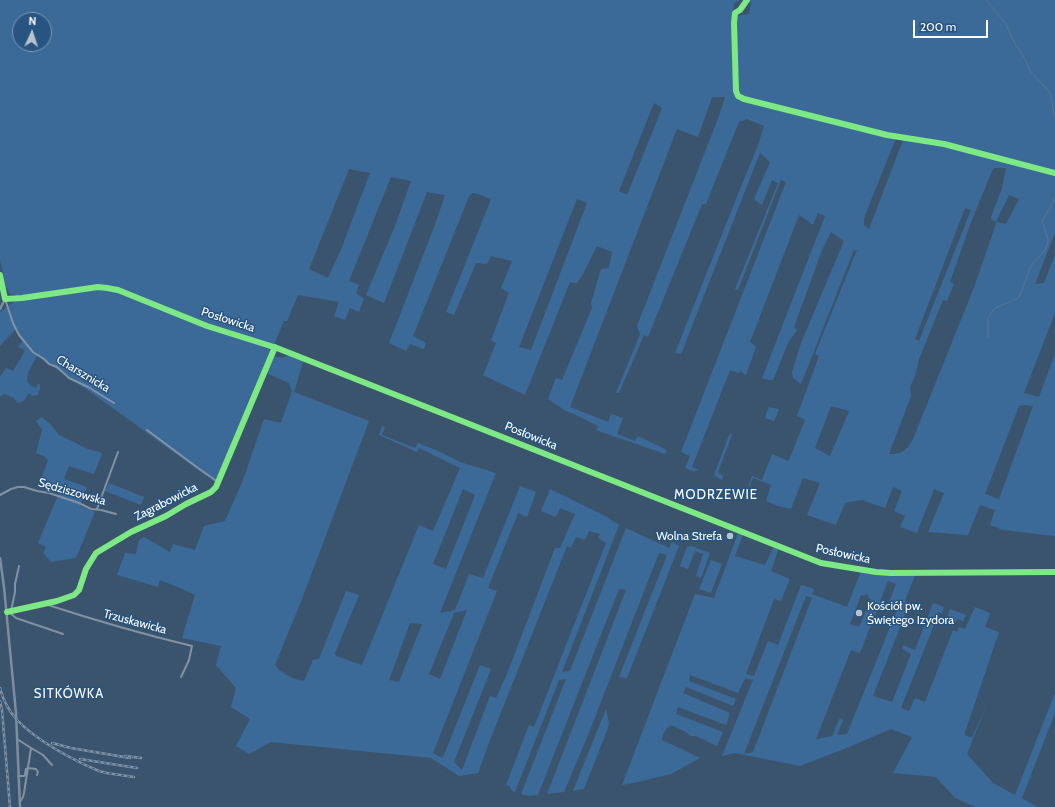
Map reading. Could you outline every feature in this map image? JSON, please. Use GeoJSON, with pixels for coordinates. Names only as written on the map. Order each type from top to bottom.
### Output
{"type":"FeatureCollection","features":[{"type":"Feature","properties":{"kind":"street"},"geometry":{"type":"LineString","coordinates":[[0,275],[6,299],[0,309]]}},
{"type":"Feature","properties":{"kind":"street","name":"Posłowicka"},"geometry":{"type":"LineString","coordinates":[[6,299],[98,287],[124,292],[207,326],[276,347],[821,563],[891,573],[1055,572]]}},
{"type":"Feature","properties":{"kind":"street","name":"Charsznicka"},"geometry":{"type":"LineString","coordinates":[[6,299],[13,323],[19,335],[34,352],[49,364],[57,367],[69,378],[88,387],[114,403]]}},
{"type":"Feature","properties":{"kind":"street","name":"Zagrabowicka"},"geometry":{"type":"LineString","coordinates":[[9,612],[74,595],[79,590],[86,569],[96,553],[131,532],[166,516],[216,488],[276,347]]}},
{"type":"Feature","properties":{"kind":"street"},"geometry":{"type":"LineString","coordinates":[[146,430],[218,482]]}},
{"type":"Feature","properties":{"kind":"street"},"geometry":{"type":"LineString","coordinates":[[97,509],[118,452]]}},
{"type":"Feature","properties":{"kind":"street","name":"Sędziszowska"},"geometry":{"type":"LineString","coordinates":[[0,495],[11,489],[24,487],[50,493],[79,503],[90,509],[97,509],[116,514]]}},
{"type":"Feature","properties":{"kind":"street"},"geometry":{"type":"LineString","coordinates":[[0,558],[9,612],[20,776],[20,807]]}},
{"type":"Feature","properties":{"kind":"street"},"geometry":{"type":"LineString","coordinates":[[9,612],[15,592],[15,584],[19,566]]}},
{"type":"Feature","properties":{"kind":"street","name":"Trzuskawicka"},"geometry":{"type":"LineString","coordinates":[[44,603],[83,617],[156,638],[192,646],[189,660],[181,676]]}},
{"type":"Feature","properties":{"kind":"street"},"geometry":{"type":"LineString","coordinates":[[9,612],[16,618],[63,634]]}},
{"type":"Feature","properties":{"kind":"street"},"geometry":{"type":"LineString","coordinates":[[17,739],[43,755],[52,765]]}},
{"type":"Feature","properties":{"kind":"street"},"geometry":{"type":"LineString","coordinates":[[19,803],[24,795],[26,770],[28,768],[31,748]]}},
{"type":"Feature","properties":{"kind":"street"},"geometry":{"type":"LineString","coordinates":[[28,768],[38,770],[37,775]]}},
{"type":"Feature","properties":{"kind":"street"},"geometry":{"type":"LineString","coordinates":[[20,776],[26,774]]}},
{"type":"Feature","properties":{"kind":"street"},"geometry":{"type":"LineString","coordinates":[[20,776],[25,780]]}},
{"type":"Feature","properties":{"kind":"street"},"geometry":{"type":"LineString","coordinates":[[19,793],[24,795]]}},
{"type":"Feature","properties":{"kind":"shaded area"},"geometry":{"type":"Polygon","coordinates":[[[0,0],[740,0],[734,3],[733,14],[737,16],[749,14],[751,3],[749,0],[1055,0],[1055,233],[1035,284],[1044,283],[1055,255],[1055,313],[1024,393],[1039,397],[1055,354],[1055,536],[1003,530],[990,525],[995,510],[980,505],[968,535],[928,532],[944,493],[934,489],[917,533],[900,527],[905,516],[894,511],[902,491],[893,487],[885,508],[862,500],[845,503],[836,525],[807,515],[820,483],[803,478],[791,509],[766,501],[771,485],[753,478],[748,487],[752,476],[762,480],[772,454],[788,461],[789,460],[805,420],[797,416],[819,356],[815,354],[857,250],[854,250],[801,384],[793,378],[792,372],[801,343],[844,241],[831,232],[822,250],[794,327],[797,330],[788,343],[773,380],[762,378],[825,216],[818,213],[813,225],[799,215],[750,342],[756,347],[746,375],[740,371],[739,373],[730,370],[692,467],[699,470],[693,471],[685,468],[690,456],[681,452],[786,182],[781,180],[738,290],[735,289],[778,183],[772,180],[762,205],[754,199],[770,162],[760,153],[681,354],[675,353],[757,148],[764,126],[747,119],[739,122],[706,204],[702,204],[648,337],[644,335],[619,393],[616,393],[640,334],[637,326],[719,116],[725,97],[712,97],[698,137],[677,129],[570,407],[608,422],[611,414],[623,418],[617,434],[635,441],[638,436],[667,450],[665,454],[596,430],[598,426],[566,411],[548,399],[556,378],[562,380],[592,308],[591,303],[601,269],[609,268],[612,252],[597,246],[577,283],[570,282],[525,395],[483,375],[496,343],[491,340],[509,293],[501,288],[512,261],[491,256],[487,264],[476,263],[454,315],[446,312],[491,199],[475,193],[469,196],[413,336],[426,343],[424,349],[410,344],[406,351],[389,343],[445,195],[427,192],[384,303],[366,295],[395,226],[411,181],[391,177],[349,281],[359,285],[356,293],[364,299],[359,312],[350,308],[345,320],[334,316],[339,302],[298,295],[287,321],[284,321],[274,345],[214,327],[118,288],[101,285],[20,296],[10,294],[6,287],[0,260],[0,0]],[[654,103],[619,191],[627,195],[662,108],[654,103]],[[896,138],[864,218],[864,225],[869,229],[903,140],[896,138]],[[994,168],[992,171],[970,225],[950,282],[954,284],[947,301],[943,300],[919,359],[916,373],[910,387],[911,396],[889,454],[904,451],[913,439],[973,290],[996,224],[991,217],[1002,188],[1006,168],[994,168]],[[349,169],[309,269],[328,278],[342,247],[370,173],[349,169]],[[1009,195],[996,222],[1006,224],[1019,199],[1009,195]],[[577,199],[519,347],[531,350],[587,203],[577,199]],[[965,208],[915,339],[919,341],[971,210],[965,208]],[[831,406],[815,448],[830,456],[849,411],[831,406]],[[1019,406],[985,494],[999,499],[1033,406],[1019,406]]]}},
{"type":"Feature","properties":{"kind":"shaded area"},"geometry":{"type":"Polygon","coordinates":[[[97,289],[117,291],[214,330],[273,347],[274,349],[270,360],[273,356],[282,358],[290,355],[304,359],[294,392],[369,421],[302,599],[275,665],[288,676],[304,681],[313,660],[319,659],[346,591],[359,595],[335,653],[336,656],[362,665],[419,525],[433,531],[460,468],[419,448],[417,452],[379,435],[382,426],[385,428],[382,435],[415,448],[418,443],[460,462],[496,473],[440,613],[455,610],[469,574],[483,578],[520,486],[536,492],[527,517],[518,513],[488,588],[497,591],[433,753],[442,758],[444,755],[480,665],[491,669],[454,762],[462,770],[490,696],[496,698],[507,674],[555,548],[560,548],[575,514],[560,508],[556,517],[541,511],[550,489],[607,517],[619,525],[562,672],[570,671],[626,528],[669,548],[672,542],[679,546],[627,678],[619,677],[667,555],[659,553],[588,735],[564,792],[547,794],[626,590],[619,589],[538,795],[528,796],[521,794],[566,679],[559,680],[515,792],[506,785],[529,725],[534,727],[606,543],[598,538],[600,534],[589,531],[585,540],[576,537],[571,548],[567,546],[478,773],[459,776],[431,758],[271,742],[249,754],[236,746],[250,719],[231,707],[236,688],[216,665],[221,646],[182,638],[195,595],[160,580],[158,587],[117,575],[125,553],[136,554],[139,540],[144,537],[170,552],[173,544],[195,550],[204,526],[225,521],[243,480],[264,419],[281,423],[292,391],[289,383],[266,373],[219,485],[96,396],[37,356],[28,373],[27,381],[30,385],[36,388],[38,383],[40,385],[38,392],[39,394],[32,396],[28,394],[24,400],[17,403],[14,398],[5,394],[0,397],[0,377],[6,368],[13,371],[25,350],[18,347],[23,340],[18,335],[17,328],[0,346],[0,312],[15,301],[97,289]],[[463,489],[433,564],[446,569],[475,495],[463,489]],[[467,610],[454,613],[429,674],[440,679],[467,610]],[[410,623],[389,680],[399,682],[422,624],[410,623]]]}},
{"type":"Feature","properties":{"kind":"shaded area"},"geometry":{"type":"Polygon","coordinates":[[[769,407],[779,409],[774,421],[765,418],[769,407]]]}},
{"type":"Feature","properties":{"kind":"shaded area"},"geometry":{"type":"Polygon","coordinates":[[[42,417],[59,435],[88,449],[102,453],[94,474],[69,466],[64,479],[87,487],[80,506],[95,512],[76,558],[51,562],[43,553],[46,547],[38,543],[59,493],[39,485],[48,460],[44,456],[36,453],[42,430],[36,421],[42,417]]]}},
{"type":"Feature","properties":{"kind":"shaded area"},"geometry":{"type":"Polygon","coordinates":[[[731,433],[732,435],[718,472],[723,476],[722,480],[714,475],[731,433]]]}},
{"type":"Feature","properties":{"kind":"shaded area"},"geometry":{"type":"Polygon","coordinates":[[[109,483],[144,497],[141,505],[105,491],[109,483]]]}},
{"type":"Feature","properties":{"kind":"shaded area"},"geometry":{"type":"Polygon","coordinates":[[[738,533],[743,535],[735,556],[765,565],[774,546],[779,548],[771,571],[790,579],[781,601],[774,599],[746,674],[754,676],[768,641],[778,645],[801,585],[814,589],[812,594],[847,607],[861,571],[881,575],[915,575],[905,601],[919,606],[918,610],[908,607],[873,696],[892,702],[911,654],[902,649],[903,645],[915,650],[933,603],[944,607],[942,613],[939,612],[901,708],[909,711],[915,698],[925,702],[953,630],[957,632],[959,627],[965,629],[975,607],[990,613],[985,627],[999,632],[964,735],[972,738],[988,701],[967,754],[993,783],[1015,795],[1055,693],[1055,713],[1022,798],[1037,807],[976,807],[955,798],[936,777],[893,773],[912,737],[891,729],[800,766],[735,753],[722,756],[753,680],[745,678],[738,693],[690,675],[689,681],[736,699],[733,706],[686,687],[683,693],[730,713],[726,725],[678,707],[676,714],[723,732],[717,746],[696,736],[691,736],[671,725],[665,731],[662,740],[700,758],[671,774],[622,785],[695,594],[714,598],[738,533]],[[888,581],[860,653],[851,650],[816,739],[832,736],[840,718],[843,720],[837,735],[847,734],[899,605],[889,602],[896,584],[888,581]],[[866,594],[864,596],[861,595],[850,624],[859,627],[871,599],[868,598],[868,595],[866,594]],[[806,596],[744,754],[753,752],[812,598],[806,596]]]}},
{"type":"Feature","properties":{"kind":"shaded area"},"geometry":{"type":"Polygon","coordinates":[[[691,546],[710,553],[701,578],[696,576],[703,554],[695,551],[688,569],[680,566],[687,547],[691,546]]]}},
{"type":"Feature","properties":{"kind":"shaded area"},"geometry":{"type":"Polygon","coordinates":[[[711,560],[722,564],[711,593],[699,589],[711,560]]]}},
{"type":"Feature","properties":{"kind":"shaded area"},"geometry":{"type":"Polygon","coordinates":[[[950,609],[966,615],[963,621],[957,619],[954,626],[945,623],[950,609]]]}},
{"type":"Feature","properties":{"kind":"shaded area"},"geometry":{"type":"Polygon","coordinates":[[[606,709],[609,723],[608,728],[584,789],[573,791],[606,709]]]}},
{"type":"Feature","properties":{"kind":"waterway"},"geometry":{"type":"LineString","coordinates":[[986,0],[1006,24],[1030,71],[1050,92],[1055,118]]}},
{"type":"Feature","properties":{"kind":"waterway"},"geometry":{"type":"LineString","coordinates":[[988,337],[988,318],[997,307],[1017,299],[1031,266],[1045,250],[1048,239],[1042,221],[1055,197]]}},
{"type":"Feature","properties":{"kind":"railway"},"geometry":{"type":"LineString","coordinates":[[0,688],[14,717],[25,728],[45,742],[67,756],[99,771],[134,777]]}},
{"type":"Feature","properties":{"kind":"railway"},"geometry":{"type":"LineString","coordinates":[[0,701],[10,807]]}},
{"type":"Feature","properties":{"kind":"railway"},"geometry":{"type":"LineString","coordinates":[[52,743],[71,748],[130,758]]}},
{"type":"Feature","properties":{"kind":"railway"},"geometry":{"type":"LineString","coordinates":[[125,756],[141,758]]}},
{"type":"Feature","properties":{"kind":"railway"},"geometry":{"type":"LineString","coordinates":[[80,759],[137,768]]}},
{"type":"Feature","properties":{"kind":"cycle path"},"geometry":{"type":"LineString","coordinates":[[747,0],[740,10],[735,13],[734,23],[736,91],[738,96],[744,99],[887,135],[944,144],[1055,173]]}},
{"type":"Feature","properties":{"kind":"cycle path"},"geometry":{"type":"LineString","coordinates":[[0,275],[5,299],[98,287],[118,290],[207,326],[277,348],[821,563],[891,573],[1055,572]]}},
{"type":"Feature","properties":{"kind":"cycle path"},"geometry":{"type":"LineString","coordinates":[[7,612],[57,601],[74,595],[79,590],[86,569],[96,553],[131,532],[166,516],[211,492],[216,487],[275,347]]}},
{"type":"Feature","properties":{"kind":"place","name":"Wolna Strefa"},"geometry":{"type":"Point","coordinates":[730,536]}},
{"type":"Feature","properties":{"kind":"place","name":"Kościół pw. Świętego Izydora"},"geometry":{"type":"Point","coordinates":[859,613]}},
{"type":"Feature","properties":{"kind":"district","name":"MODRZEWIE"},"geometry":{"type":"Point","coordinates":[716,495]}},
{"type":"Feature","properties":{"kind":"district","name":"SITKÓWKA"},"geometry":{"type":"Point","coordinates":[69,694]}}]}
